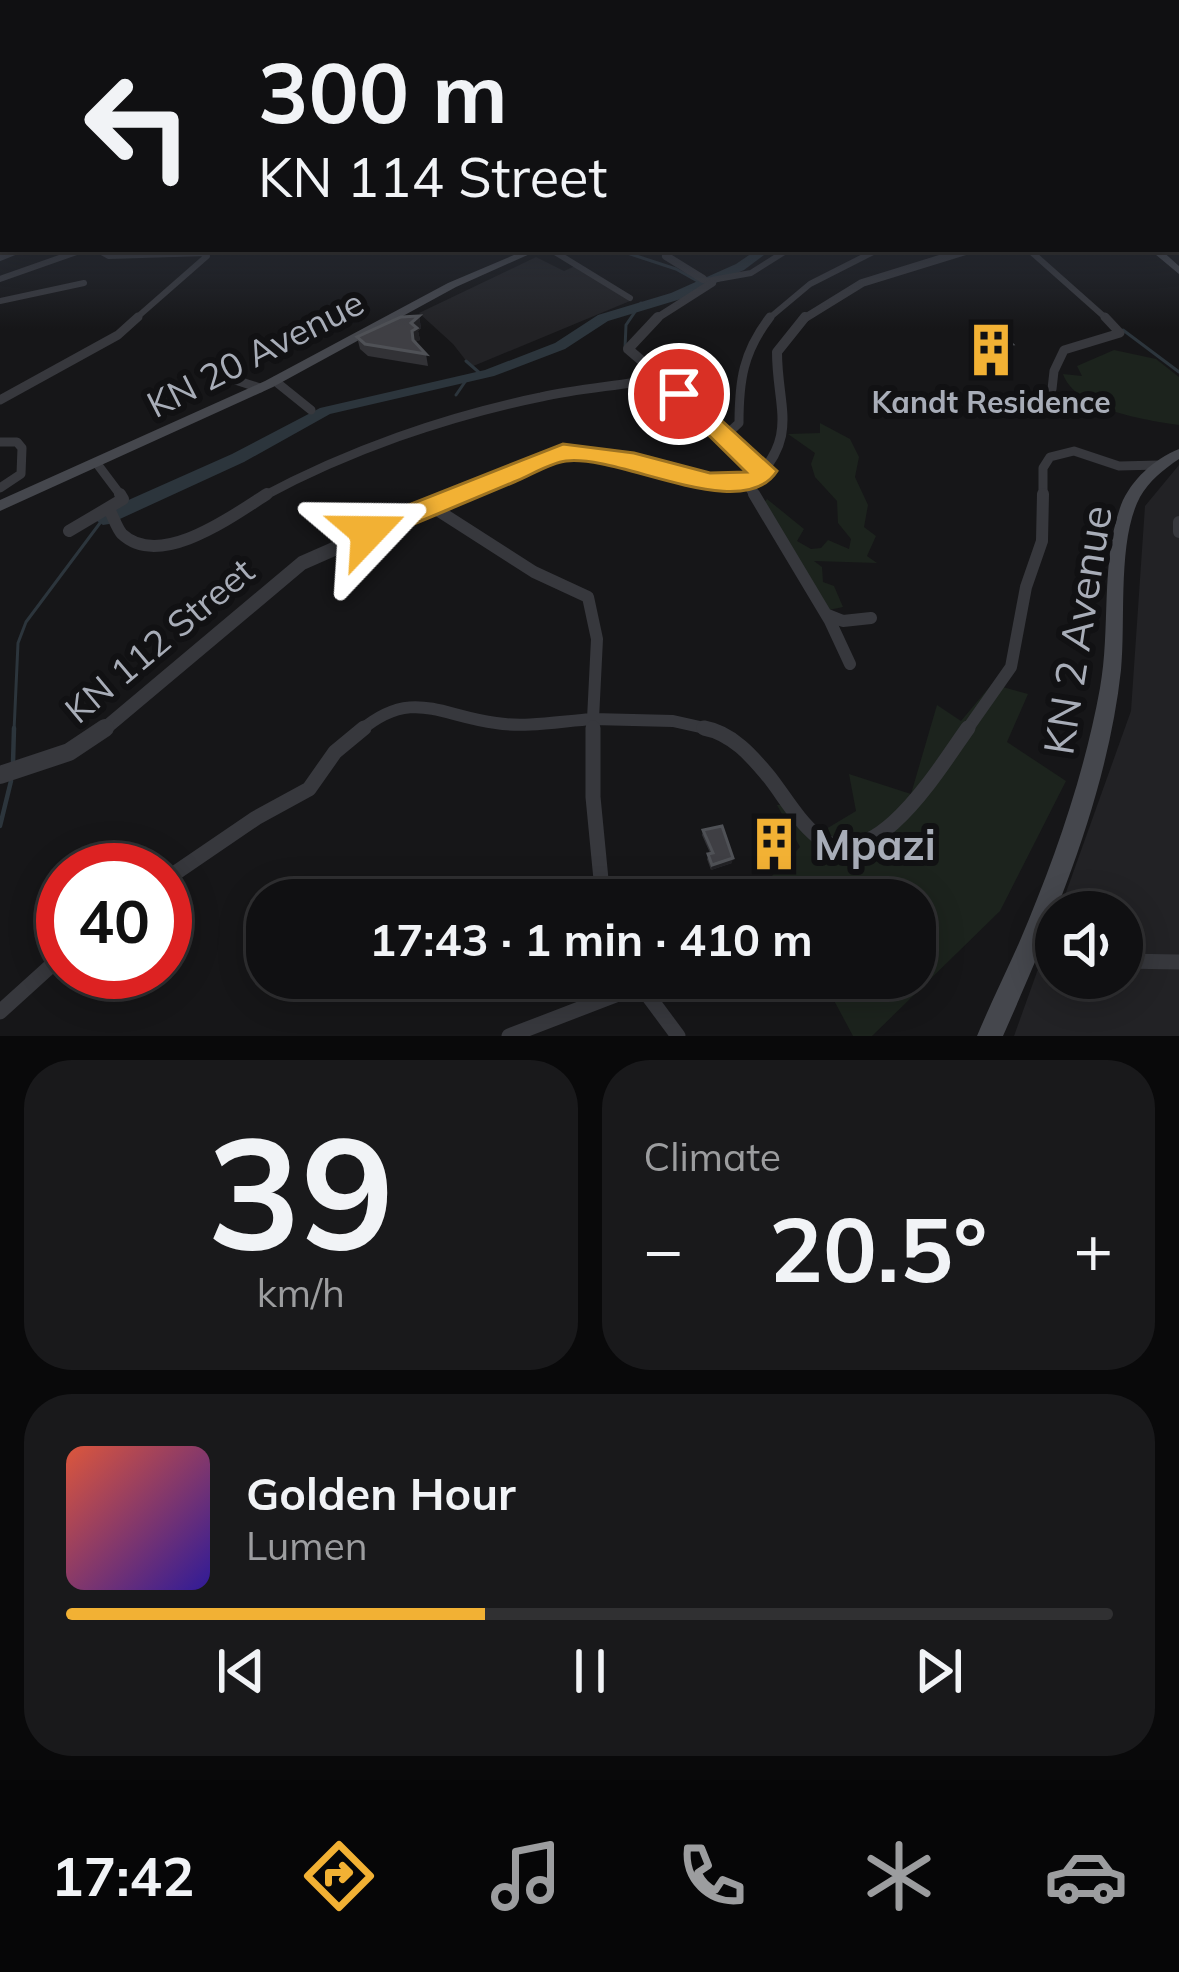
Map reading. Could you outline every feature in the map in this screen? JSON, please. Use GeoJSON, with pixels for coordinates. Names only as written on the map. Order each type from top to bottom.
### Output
{"type":"FeatureCollection","features":[{"type":"Feature","properties":{"kind":"main road","name":"KN 20 Avenue"},"geometry":{"type":"LineString","coordinates":[[0,506],[275,381],[452,285],[526,252]]}},
{"type":"Feature","properties":{"kind":"main road","name":"KN 2 Avenue"},"geometry":{"type":"LineString","coordinates":[[990,1036],[1048,902],[1089,778],[1116,644],[1125,520],[1138,488],[1159,465],[1179,453]]}},
{"type":"Feature","properties":{"kind":"street"},"geometry":{"type":"LineString","coordinates":[[0,279],[76,252]]}},
{"type":"Feature","properties":{"kind":"street"},"geometry":{"type":"LineString","coordinates":[[102,252],[110,256],[187,252]]}},
{"type":"Feature","properties":{"kind":"street"},"geometry":{"type":"LineString","coordinates":[[0,400],[118,334],[182,275],[199,266],[206,252]]}},
{"type":"Feature","properties":{"kind":"street"},"geometry":{"type":"LineString","coordinates":[[555,252],[630,298]]}},
{"type":"Feature","properties":{"kind":"street"},"geometry":{"type":"LineString","coordinates":[[668,252],[666,256],[707,281]]}},
{"type":"Feature","properties":{"kind":"street"},"geometry":{"type":"LineString","coordinates":[[764,471],[747,462],[630,352],[628,344],[707,281],[751,273],[784,252]]}},
{"type":"Feature","properties":{"kind":"street"},"geometry":{"type":"LineString","coordinates":[[724,436],[739,423],[738,387],[745,356],[765,320],[788,298],[872,252]]}},
{"type":"Feature","properties":{"kind":"street"},"geometry":{"type":"LineString","coordinates":[[850,664],[746,482],[764,471],[783,445],[786,421],[776,352],[791,329],[885,272],[961,252]]}},
{"type":"Feature","properties":{"kind":"street"},"geometry":{"type":"LineString","coordinates":[[1032,252],[1082,293],[1120,333],[1070,344],[1056,361],[1052,389]]}},
{"type":"Feature","properties":{"kind":"street"},"geometry":{"type":"LineString","coordinates":[[0,301],[84,283]]}},
{"type":"Feature","properties":{"kind":"street"},"geometry":{"type":"LineString","coordinates":[[238,367],[222,380],[260,388]]}},
{"type":"Feature","properties":{"kind":"street"},"geometry":{"type":"LineString","coordinates":[[112,514],[122,534],[145,547],[211,532],[266,495],[380,444],[543,396],[594,392],[660,378]]}},
{"type":"Feature","properties":{"kind":"street"},"geometry":{"type":"LineString","coordinates":[[275,381],[311,410]]}},
{"type":"Feature","properties":{"kind":"street"},"geometry":{"type":"LineString","coordinates":[[0,442],[17,442],[23,465],[21,474],[0,488]]}},
{"type":"Feature","properties":{"kind":"street"},"geometry":{"type":"LineString","coordinates":[[192,862],[309,789],[355,731],[380,714],[426,704],[498,724],[674,721],[720,731],[754,758],[816,836],[832,845],[856,848],[875,839],[919,796],[1011,667],[1026,586],[1042,541],[1043,468],[1050,458],[1074,451],[1119,466],[1159,465]]}},
{"type":"Feature","properties":{"kind":"street","name":"KN 112 Street"},"geometry":{"type":"LineString","coordinates":[[0,775],[69,752],[100,733],[302,563],[563,452],[621,458],[710,482],[746,482]]}},
{"type":"Feature","properties":{"kind":"street"},"geometry":{"type":"LineString","coordinates":[[69,531],[112,514],[123,497],[98,465]]}},
{"type":"Feature","properties":{"kind":"street"},"geometry":{"type":"LineString","coordinates":[[431,506],[534,572],[588,597],[597,640],[592,797],[601,879]]}},
{"type":"Feature","properties":{"kind":"street"},"geometry":{"type":"LineString","coordinates":[[1179,521],[1179,532]]}},
{"type":"Feature","properties":{"kind":"street"},"geometry":{"type":"LineString","coordinates":[[825,614],[843,621],[871,618]]}},
{"type":"Feature","properties":{"kind":"street"},"geometry":{"type":"LineString","coordinates":[[1143,961],[1179,962]]}},
{"type":"Feature","properties":{"kind":"street"},"geometry":{"type":"LineString","coordinates":[[0,1012],[36,979]]}},
{"type":"Feature","properties":{"kind":"street"},"geometry":{"type":"LineString","coordinates":[[509,1036],[597,999]]}},
{"type":"Feature","properties":{"kind":"street"},"geometry":{"type":"LineString","coordinates":[[650,999],[678,1036]]}},
{"type":"Feature","properties":{"kind":"shaded area"},"geometry":{"type":"Polygon","coordinates":[[[536,257],[564,271],[575,266],[630,301],[471,367],[419,313],[536,257]]]}},
{"type":"Feature","properties":{"kind":"shaded area"},"geometry":{"type":"Polygon","coordinates":[[[1114,350],[1156,359],[1179,377],[1179,425],[1112,411],[1070,386],[1063,374],[1082,376],[1077,366],[1114,350]]]}},
{"type":"Feature","properties":{"kind":"shaded area"},"geometry":{"type":"Polygon","coordinates":[[[820,423],[850,439],[859,457],[855,477],[868,505],[864,527],[876,536],[867,556],[877,563],[814,561],[843,607],[829,610],[762,505],[767,499],[804,529],[797,541],[811,549],[821,548],[828,540],[849,549],[851,539],[838,523],[837,501],[815,477],[811,464],[815,453],[788,434],[820,433],[820,423]]]}},
{"type":"Feature","properties":{"kind":"shaded area"},"geometry":{"type":"Polygon","coordinates":[[[1179,465],[1179,1036],[1014,1036],[1035,978],[1035,999],[1143,999],[1143,891],[1067,891],[1131,711],[1145,506],[1179,465]]]}},
{"type":"Feature","properties":{"kind":"shaded area"},"geometry":{"type":"Polygon","coordinates":[[[992,684],[1028,694],[1007,742],[1066,781],[1000,911],[936,974],[936,879],[769,879],[800,847],[777,805],[787,805],[816,835],[856,811],[849,774],[911,794],[937,705],[961,721],[992,684]]]}},
{"type":"Feature","properties":{"kind":"shaded area"},"geometry":{"type":"Polygon","coordinates":[[[833,999],[910,999],[872,1036],[853,1036],[833,999]]]}},
{"type":"Feature","properties":{"kind":"building"},"geometry":{"type":"Polygon","coordinates":[[[419,316],[411,323],[417,328],[412,331],[413,340],[426,354],[365,344],[357,337],[401,317],[419,316]]]}},
{"type":"Feature","properties":{"kind":"building"},"geometry":{"type":"Polygon","coordinates":[[[1004,336],[1012,344],[984,346],[976,338],[1004,336]]]}},
{"type":"Feature","properties":{"kind":"building","name":"Mpazi"},"geometry":{"type":"Polygon","coordinates":[[[785,825],[794,845],[786,846],[785,857],[773,850],[765,853],[756,830],[785,825]]]}},
{"type":"Feature","properties":{"kind":"building"},"geometry":{"type":"Polygon","coordinates":[[[722,826],[733,858],[712,865],[708,854],[713,853],[703,830],[722,826]]]}},
{"type":"Feature","properties":{"kind":"waterway"},"geometry":{"type":"LineString","coordinates":[[624,252],[676,269],[701,283]]}},
{"type":"Feature","properties":{"kind":"waterway"},"geometry":{"type":"LineString","coordinates":[[103,519],[238,458],[325,411],[489,373],[560,346],[603,318],[676,296],[762,252]]}},
{"type":"Feature","properties":{"kind":"waterway"},"geometry":{"type":"LineString","coordinates":[[625,348],[626,325],[641,303]]}},
{"type":"Feature","properties":{"kind":"waterway"},"geometry":{"type":"LineString","coordinates":[[1123,330],[1179,372]]}},
{"type":"Feature","properties":{"kind":"waterway"},"geometry":{"type":"LineString","coordinates":[[466,361],[482,375]]}},
{"type":"Feature","properties":{"kind":"waterway"},"geometry":{"type":"LineString","coordinates":[[456,395],[467,379]]}},
{"type":"Feature","properties":{"kind":"waterway"},"geometry":{"type":"LineString","coordinates":[[674,395],[714,434]]}},
{"type":"Feature","properties":{"kind":"waterway"},"geometry":{"type":"LineString","coordinates":[[737,459],[747,472]]}},
{"type":"Feature","properties":{"kind":"waterway"},"geometry":{"type":"LineString","coordinates":[[14,731],[18,643],[26,622],[103,519]]}},
{"type":"Feature","properties":{"kind":"waterway"},"geometry":{"type":"LineString","coordinates":[[13,763],[14,728]]}},
{"type":"Feature","properties":{"kind":"waterway"},"geometry":{"type":"LineString","coordinates":[[0,826],[11,781]]}},
{"type":"Feature","properties":{"kind":"place","name":"Kandt Residence"},"geometry":{"type":"Point","coordinates":[991,350]}},
{"type":"Feature","properties":{"kind":"place","name":"Mpazi"},"geometry":{"type":"Point","coordinates":[774,844]}},
{"type":"Feature","properties":{"kind":"route"},"geometry":{"type":"LineString","coordinates":[[368,532],[563,452],[634,461],[727,484],[761,475],[764,471],[747,462],[679,394]]}}]}
